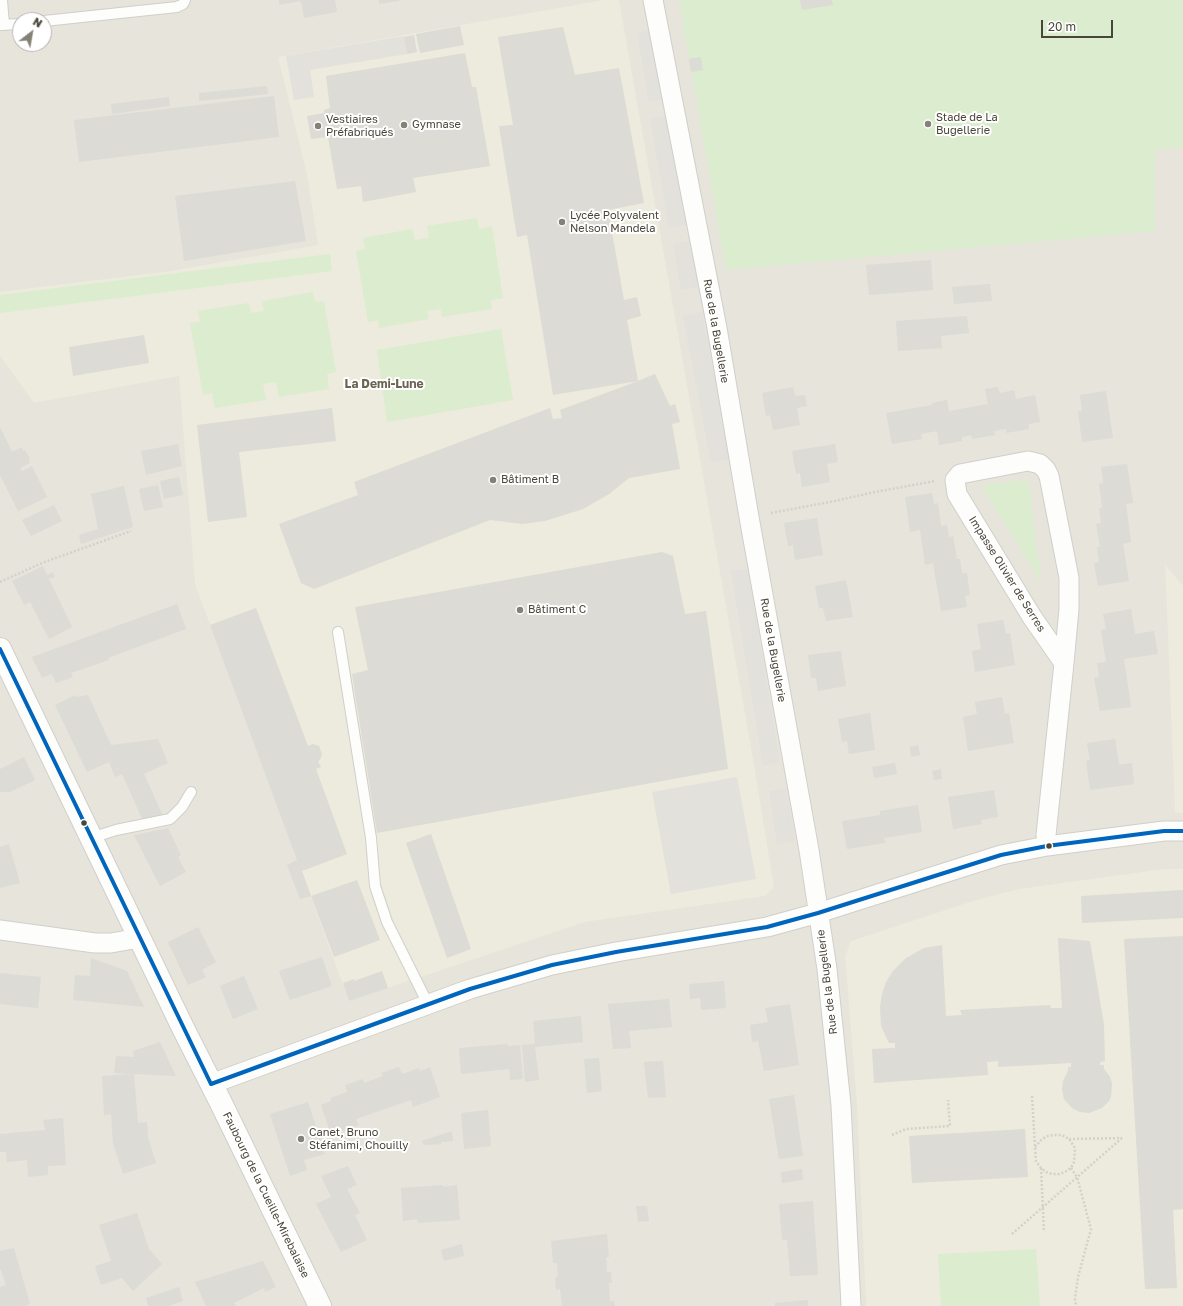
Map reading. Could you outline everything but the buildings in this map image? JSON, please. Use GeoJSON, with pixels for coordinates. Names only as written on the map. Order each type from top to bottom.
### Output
{"type":"FeatureCollection","features":[{"type":"Feature","properties":{"kind":"street","name":"Rue de la Bugellerie"},"geometry":{"type":"LineString","coordinates":[[653,0],[717,328],[749,517],[809,850],[827,969],[841,1105],[851,1306]]}},
{"type":"Feature","properties":{"kind":"street"},"geometry":{"type":"LineString","coordinates":[[955,484],[955,480],[960,474],[1022,462],[1037,463],[1046,470],[1049,476],[1069,578],[1069,609],[1046,835],[1047,846]]}},
{"type":"Feature","properties":{"kind":"street","name":"Impasse Olivier de Serres"},"geometry":{"type":"LineString","coordinates":[[955,484],[958,494],[1028,610],[1064,663]]}},
{"type":"Feature","properties":{"kind":"street"},"geometry":{"type":"LineString","coordinates":[[0,649],[139,938],[111,944],[0,930]]}},
{"type":"Feature","properties":{"kind":"street"},"geometry":{"type":"LineString","coordinates":[[211,1084],[470,989],[552,965],[616,952],[767,927],[818,913],[1000,855],[1047,846],[1164,831],[1183,831]]}},
{"type":"Feature","properties":{"kind":"street","name":"Faubourg de la Cueille-Mirebalaise"},"geometry":{"type":"LineString","coordinates":[[139,938],[320,1306]]}},
{"type":"Feature","properties":{"kind":"lane"},"geometry":{"type":"LineString","coordinates":[[2,0],[2,25],[12,24]]}},
{"type":"Feature","properties":{"kind":"lane"},"geometry":{"type":"LineString","coordinates":[[52,20],[177,7],[183,4],[186,0]]}},
{"type":"Feature","properties":{"kind":"lane"},"geometry":{"type":"LineString","coordinates":[[338,632],[371,838],[375,886],[387,922],[428,1004]]}},
{"type":"Feature","properties":{"kind":"lane"},"geometry":{"type":"LineString","coordinates":[[91,838],[116,830],[170,819],[182,807],[191,792]]}},
{"type":"Feature","properties":{"kind":"path"},"geometry":{"type":"LineString","coordinates":[[749,517],[935,481],[951,482],[955,484]]}},
{"type":"Feature","properties":{"kind":"path"},"geometry":{"type":"LineString","coordinates":[[0,582],[42,563],[131,531]]}},
{"type":"Feature","properties":{"kind":"path"},"geometry":{"type":"LineString","coordinates":[[1032,1096],[1035,1146],[1036,1161],[1046,1172],[1059,1174],[1071,1168],[1074,1162],[1075,1148],[1069,1139],[1062,1135],[1048,1136],[1042,1139],[1035,1146]]}},
{"type":"Feature","properties":{"kind":"path"},"geometry":{"type":"LineString","coordinates":[[892,1135],[906,1129],[950,1126],[948,1100]]}},
{"type":"Feature","properties":{"kind":"path"},"geometry":{"type":"LineString","coordinates":[[1012,1234],[1122,1138],[1069,1139]]}},
{"type":"Feature","properties":{"kind":"path"},"geometry":{"type":"LineString","coordinates":[[1041,1168],[1044,1232]]}},
{"type":"Feature","properties":{"kind":"path"},"geometry":{"type":"LineString","coordinates":[[1071,1168],[1078,1177],[1091,1229],[1078,1277],[1075,1299],[1076,1306]]}},
{"type":"Feature","properties":{"kind":"shaded area"},"geometry":{"type":"Polygon","coordinates":[[[0,0],[1183,0],[1183,1306],[0,1306],[0,0]]]}},
{"type":"Feature","properties":{"kind":"shaded area"},"geometry":{"type":"Polygon","coordinates":[[[604,0],[619,0],[753,759],[774,887],[765,896],[585,922],[349,1001],[195,584],[179,376],[34,403],[0,356],[0,292],[171,271],[318,245],[307,174],[278,57],[604,0]]]}},
{"type":"Feature","properties":{"kind":"shaded area"},"geometry":{"type":"Polygon","coordinates":[[[653,30],[664,100],[649,102],[637,33],[653,30]]]}},
{"type":"Feature","properties":{"kind":"shaded area"},"geometry":{"type":"Polygon","coordinates":[[[404,36],[407,54],[310,70],[314,97],[294,100],[286,56],[404,36]]]}},
{"type":"Feature","properties":{"kind":"shaded area"},"geometry":{"type":"Polygon","coordinates":[[[668,116],[687,225],[669,228],[650,119],[668,116]]]}},
{"type":"Feature","properties":{"kind":"shaded area"},"geometry":{"type":"Polygon","coordinates":[[[690,241],[698,287],[681,290],[673,244],[690,241]]]}},
{"type":"Feature","properties":{"kind":"shaded area"},"geometry":{"type":"Polygon","coordinates":[[[702,312],[730,459],[711,463],[683,316],[702,312]]]}},
{"type":"Feature","properties":{"kind":"shaded area"},"geometry":{"type":"Polygon","coordinates":[[[1165,564],[1183,586],[1183,813],[1175,813],[1165,564]]]}},
{"type":"Feature","properties":{"kind":"shaded area"},"geometry":{"type":"Polygon","coordinates":[[[748,569],[780,763],[763,766],[731,571],[748,569]]]}},
{"type":"Feature","properties":{"kind":"shaded area"},"geometry":{"type":"Polygon","coordinates":[[[737,777],[756,879],[671,894],[652,792],[737,777]]]}},
{"type":"Feature","properties":{"kind":"shaded area"},"geometry":{"type":"Polygon","coordinates":[[[786,788],[795,841],[777,844],[769,791],[786,788]]]}},
{"type":"Feature","properties":{"kind":"shaded area"},"geometry":{"type":"Polygon","coordinates":[[[1164,869],[1183,869],[1183,1306],[866,1306],[857,1105],[845,956],[851,941],[976,900],[1019,889],[1164,869]]]}},
{"type":"Feature","properties":{"kind":"green space","name":"Stade de La Bugellerie"},"geometry":{"type":"Polygon","coordinates":[[[679,0],[1183,0],[1183,148],[1155,149],[1155,231],[726,270],[679,0]]]}},
{"type":"Feature","properties":{"kind":"green space"},"geometry":{"type":"Polygon","coordinates":[[[477,218],[479,229],[492,226],[503,298],[491,300],[492,309],[442,317],[441,309],[427,311],[429,319],[379,328],[378,320],[368,322],[356,251],[365,249],[363,238],[412,229],[415,240],[429,238],[427,226],[477,218]]]}},
{"type":"Feature","properties":{"kind":"green space"},"geometry":{"type":"Polygon","coordinates":[[[330,254],[332,271],[0,313],[0,295],[330,254]]]}},
{"type":"Feature","properties":{"kind":"green space"},"geometry":{"type":"Polygon","coordinates":[[[313,292],[315,302],[324,301],[336,372],[327,374],[329,389],[279,397],[276,382],[263,384],[266,400],[215,408],[212,393],[203,395],[190,323],[200,322],[198,311],[249,303],[251,313],[264,311],[262,301],[313,292]]]}},
{"type":"Feature","properties":{"kind":"green space"},"geometry":{"type":"Polygon","coordinates":[[[501,329],[513,400],[387,422],[377,350],[501,329]]]}},
{"type":"Feature","properties":{"kind":"green space"},"geometry":{"type":"Polygon","coordinates":[[[1023,480],[1027,481],[1029,485],[1041,579],[1039,579],[984,490],[984,485],[1023,480]]]}},
{"type":"Feature","properties":{"kind":"green space"},"geometry":{"type":"Polygon","coordinates":[[[1036,1249],[1040,1306],[941,1306],[938,1254],[1036,1249]]]}},
{"type":"Feature","properties":{"kind":"transit line"},"geometry":{"type":"LineString","coordinates":[[0,649],[211,1084]]}},
{"type":"Feature","properties":{"kind":"transit line"},"geometry":{"type":"LineString","coordinates":[[211,1084],[470,989],[552,965],[616,952],[767,927],[818,913],[1001,855],[1047,846],[1164,831],[1183,831]]}},
{"type":"Feature","properties":{"kind":"place","name":"Stade de La Bugellerie"},"geometry":{"type":"Point","coordinates":[928,124]}},
{"type":"Feature","properties":{"kind":"place","name":"Gymnase"},"geometry":{"type":"Point","coordinates":[404,125]}},
{"type":"Feature","properties":{"kind":"place","name":"Vestiaires Préfabriqués"},"geometry":{"type":"Point","coordinates":[318,126]}},
{"type":"Feature","properties":{"kind":"place","name":"Lycée Polyvalent Nelson Mandela"},"geometry":{"type":"Point","coordinates":[562,222]}},
{"type":"Feature","properties":{"kind":"place","name":"Bâtiment B"},"geometry":{"type":"Point","coordinates":[493,480]}},
{"type":"Feature","properties":{"kind":"place","name":"Bâtiment C"},"geometry":{"type":"Point","coordinates":[520,610]}},
{"type":"Feature","properties":{"kind":"place","name":"Canet, Bruno Stéfanimi, Chouilly"},"geometry":{"type":"Point","coordinates":[301,1139]}},
{"type":"Feature","properties":{"kind":"district","name":"La Demi-Lune"},"geometry":{"type":"Point","coordinates":[384,384]}}]}
